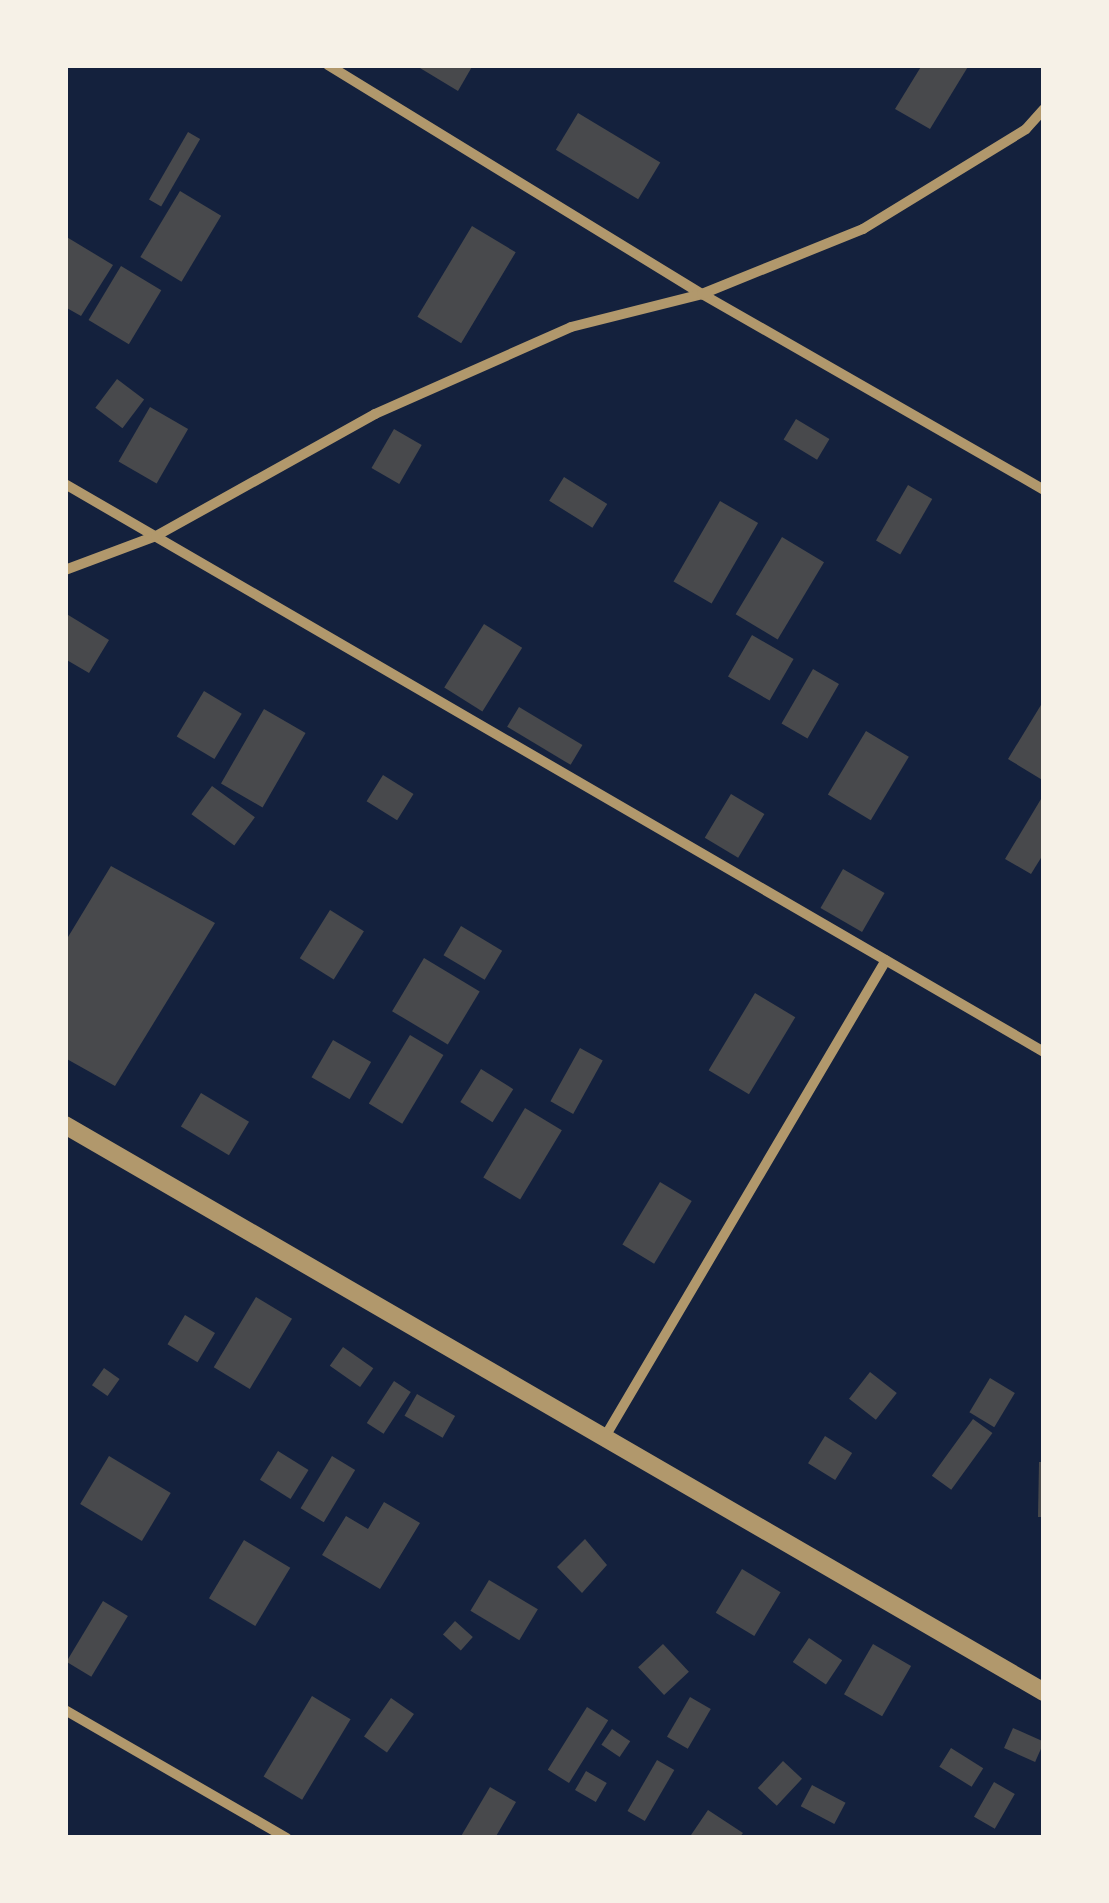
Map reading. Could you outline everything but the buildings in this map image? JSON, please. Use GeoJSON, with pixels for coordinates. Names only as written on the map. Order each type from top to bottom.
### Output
{"type":"FeatureCollection","features":[{"type":"Feature","properties":{"kind":"street"},"geometry":{"type":"LineString","coordinates":[[328,65],[702,294],[1044,490]]}},
{"type":"Feature","properties":{"kind":"street"},"geometry":{"type":"LineString","coordinates":[[65,570],[156,536],[375,414],[571,326],[702,294],[863,229],[1026,129],[1044,109]]}},
{"type":"Feature","properties":{"kind":"street"},"geometry":{"type":"LineString","coordinates":[[65,484],[1044,1052]]}},
{"type":"Feature","properties":{"kind":"street"},"geometry":{"type":"LineString","coordinates":[[606,1435],[886,960]]}},
{"type":"Feature","properties":{"kind":"street"},"geometry":{"type":"LineString","coordinates":[[65,1125],[1044,1692]]}},
{"type":"Feature","properties":{"kind":"street"},"geometry":{"type":"LineString","coordinates":[[65,1710],[287,1838]]}}]}
